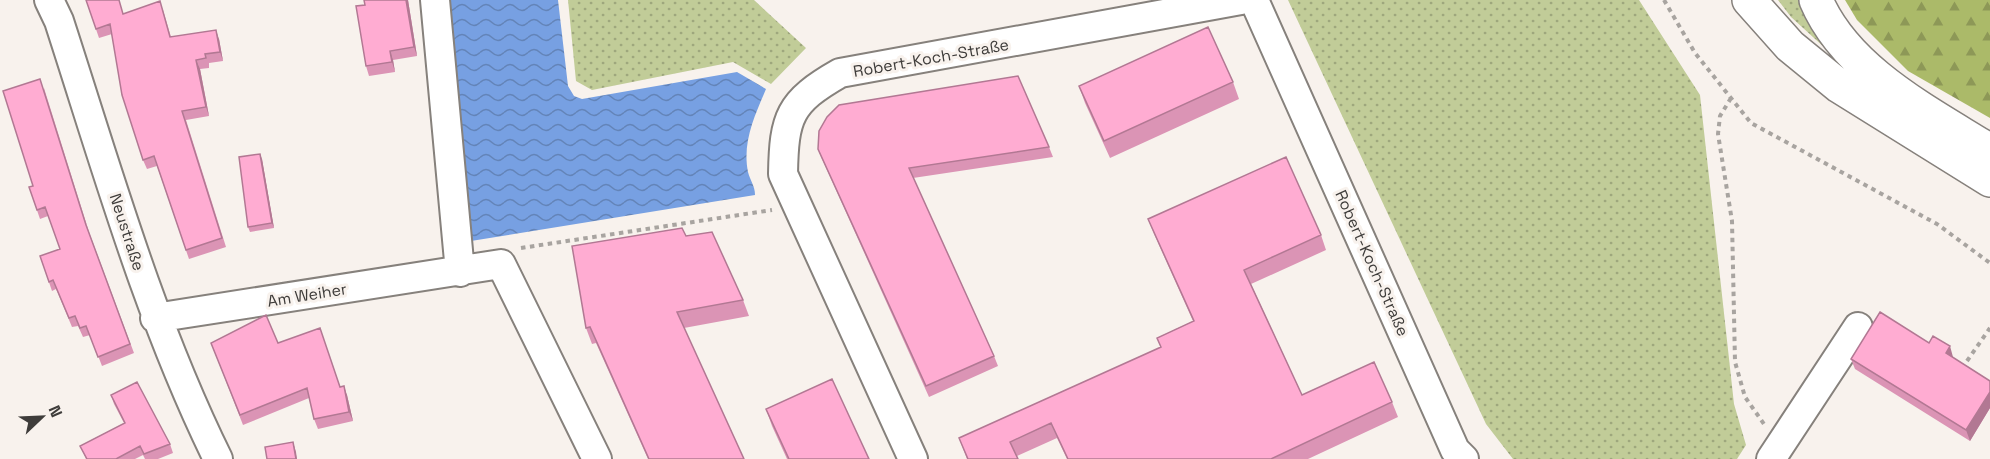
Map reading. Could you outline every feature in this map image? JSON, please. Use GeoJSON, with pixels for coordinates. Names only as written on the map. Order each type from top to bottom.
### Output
{"type":"FeatureCollection","features":[{"type":"Feature","properties":{"kind":"highway"},"geometry":{"type":"LineString","coordinates":[[1749,0],[1790,46],[1839,86],[1990,180]]}},
{"type":"Feature","properties":{"kind":"highway"},"geometry":{"type":"LineString","coordinates":[[1816,0],[1824,19],[1855,57],[1909,100],[1990,151]]}},
{"type":"Feature","properties":{"kind":"street","name":"Neustraße"},"geometry":{"type":"LineString","coordinates":[[49,0],[59,21],[155,318],[188,398],[218,459]]}},
{"type":"Feature","properties":{"kind":"street"},"geometry":{"type":"LineString","coordinates":[[435,0],[460,272]]}},
{"type":"Feature","properties":{"kind":"street","name":"Robert-Koch-Straße"},"geometry":{"type":"LineString","coordinates":[[913,459],[783,174],[784,140],[790,113],[812,89],[840,74],[1241,0]]}},
{"type":"Feature","properties":{"kind":"street","name":"Robert-Koch-Straße"},"geometry":{"type":"LineString","coordinates":[[1254,0],[1455,450],[1464,459]]}},
{"type":"Feature","properties":{"kind":"street","name":"Am Weiher"},"geometry":{"type":"LineString","coordinates":[[155,318],[501,264]]}},
{"type":"Feature","properties":{"kind":"street"},"geometry":{"type":"LineString","coordinates":[[501,264],[597,459]]}},
{"type":"Feature","properties":{"kind":"street"},"geometry":{"type":"LineString","coordinates":[[1776,450],[1858,327]]}},
{"type":"Feature","properties":{"kind":"path"},"geometry":{"type":"LineString","coordinates":[[1664,0],[1695,53],[1751,123],[1937,224],[1990,263]]}},
{"type":"Feature","properties":{"kind":"path"},"geometry":{"type":"LineString","coordinates":[[1731,98],[1720,116],[1718,134],[1732,221],[1738,380],[1752,410],[1776,450]]}},
{"type":"Feature","properties":{"kind":"path"},"geometry":{"type":"LineString","coordinates":[[501,264],[508,253],[523,247],[796,206]]}},
{"type":"Feature","properties":{"kind":"path"},"geometry":{"type":"LineString","coordinates":[[1967,361],[1990,328]]}},
{"type":"Feature","properties":{"kind":"green space"},"geometry":{"type":"Polygon","coordinates":[[[568,0],[754,0],[806,48],[771,84],[733,62],[592,90],[576,81],[568,0]]]}},
{"type":"Feature","properties":{"kind":"green space"},"geometry":{"type":"Polygon","coordinates":[[[1288,0],[1639,0],[1700,95],[1734,404],[1746,445],[1737,459],[1513,459],[1486,424],[1288,0]]]}},
{"type":"Feature","properties":{"kind":"green space"},"geometry":{"type":"Polygon","coordinates":[[[1778,0],[1804,0],[1825,48],[1791,17],[1778,0]]]}},
{"type":"Feature","properties":{"kind":"green space"},"geometry":{"type":"Polygon","coordinates":[[[1845,0],[1990,0],[1990,118],[1908,71],[1857,20],[1845,0]]]}},
{"type":"Feature","properties":{"kind":"water"},"geometry":{"type":"Polygon","coordinates":[[[449,0],[558,0],[568,86],[574,96],[582,99],[737,72],[766,89],[748,139],[748,172],[755,195],[471,241],[449,0]]]}},
{"type":"Feature","properties":{"kind":"building"},"geometry":{"type":"Polygon","coordinates":[[[86,0],[119,0],[123,14],[160,1],[170,37],[216,30],[220,52],[205,54],[206,58],[196,60],[206,107],[182,111],[222,238],[186,250],[154,156],[143,160],[122,95],[110,24],[96,29],[86,0]]]}},
{"type":"Feature","properties":{"kind":"building"},"geometry":{"type":"Polygon","coordinates":[[[364,0],[406,0],[414,47],[390,51],[392,62],[366,66],[356,6],[365,5],[364,0]]]}},
{"type":"Feature","properties":{"kind":"building"},"geometry":{"type":"Polygon","coordinates":[[[1208,27],[1233,82],[1104,141],[1079,86],[1208,27]]]}},
{"type":"Feature","properties":{"kind":"building"},"geometry":{"type":"Polygon","coordinates":[[[1018,76],[1049,147],[909,168],[994,356],[926,386],[818,149],[819,131],[827,117],[839,105],[1018,76]]]}},
{"type":"Feature","properties":{"kind":"building"},"geometry":{"type":"Polygon","coordinates":[[[40,79],[86,225],[130,344],[98,357],[86,326],[80,328],[75,316],[69,318],[53,280],[49,282],[40,256],[60,249],[45,207],[37,210],[29,187],[33,186],[3,91],[40,79]]]}},
{"type":"Feature","properties":{"kind":"building"},"geometry":{"type":"Polygon","coordinates":[[[260,154],[272,223],[248,227],[239,157],[260,154]]]}},
{"type":"Feature","properties":{"kind":"building"},"geometry":{"type":"Polygon","coordinates":[[[1286,157],[1321,235],[1244,270],[1302,395],[1374,362],[1392,402],[1271,459],[1068,459],[1051,423],[1010,442],[1018,459],[968,459],[959,438],[1161,347],[1157,338],[1194,321],[1148,219],[1286,157]]]}},
{"type":"Feature","properties":{"kind":"building"},"geometry":{"type":"Polygon","coordinates":[[[682,228],[686,236],[712,232],[743,300],[677,312],[744,459],[649,459],[590,327],[586,328],[572,246],[682,228]]]}},
{"type":"Feature","properties":{"kind":"building"},"geometry":{"type":"Polygon","coordinates":[[[1880,312],[1929,343],[1933,336],[1950,346],[1946,353],[1990,381],[1990,392],[1966,430],[1851,359],[1880,312]]]}},
{"type":"Feature","properties":{"kind":"building"},"geometry":{"type":"Polygon","coordinates":[[[266,315],[278,343],[320,328],[340,387],[344,386],[349,412],[314,419],[307,388],[240,415],[211,343],[266,315]]]}},
{"type":"Feature","properties":{"kind":"building"},"geometry":{"type":"Polygon","coordinates":[[[832,379],[869,459],[789,459],[766,409],[832,379]]]}},
{"type":"Feature","properties":{"kind":"building"},"geometry":{"type":"Polygon","coordinates":[[[137,382],[170,444],[144,454],[140,446],[116,459],[87,459],[80,446],[125,423],[111,395],[137,382]]]}},
{"type":"Feature","properties":{"kind":"building"},"geometry":{"type":"Polygon","coordinates":[[[293,442],[296,459],[267,459],[265,447],[293,442]]]}}]}
